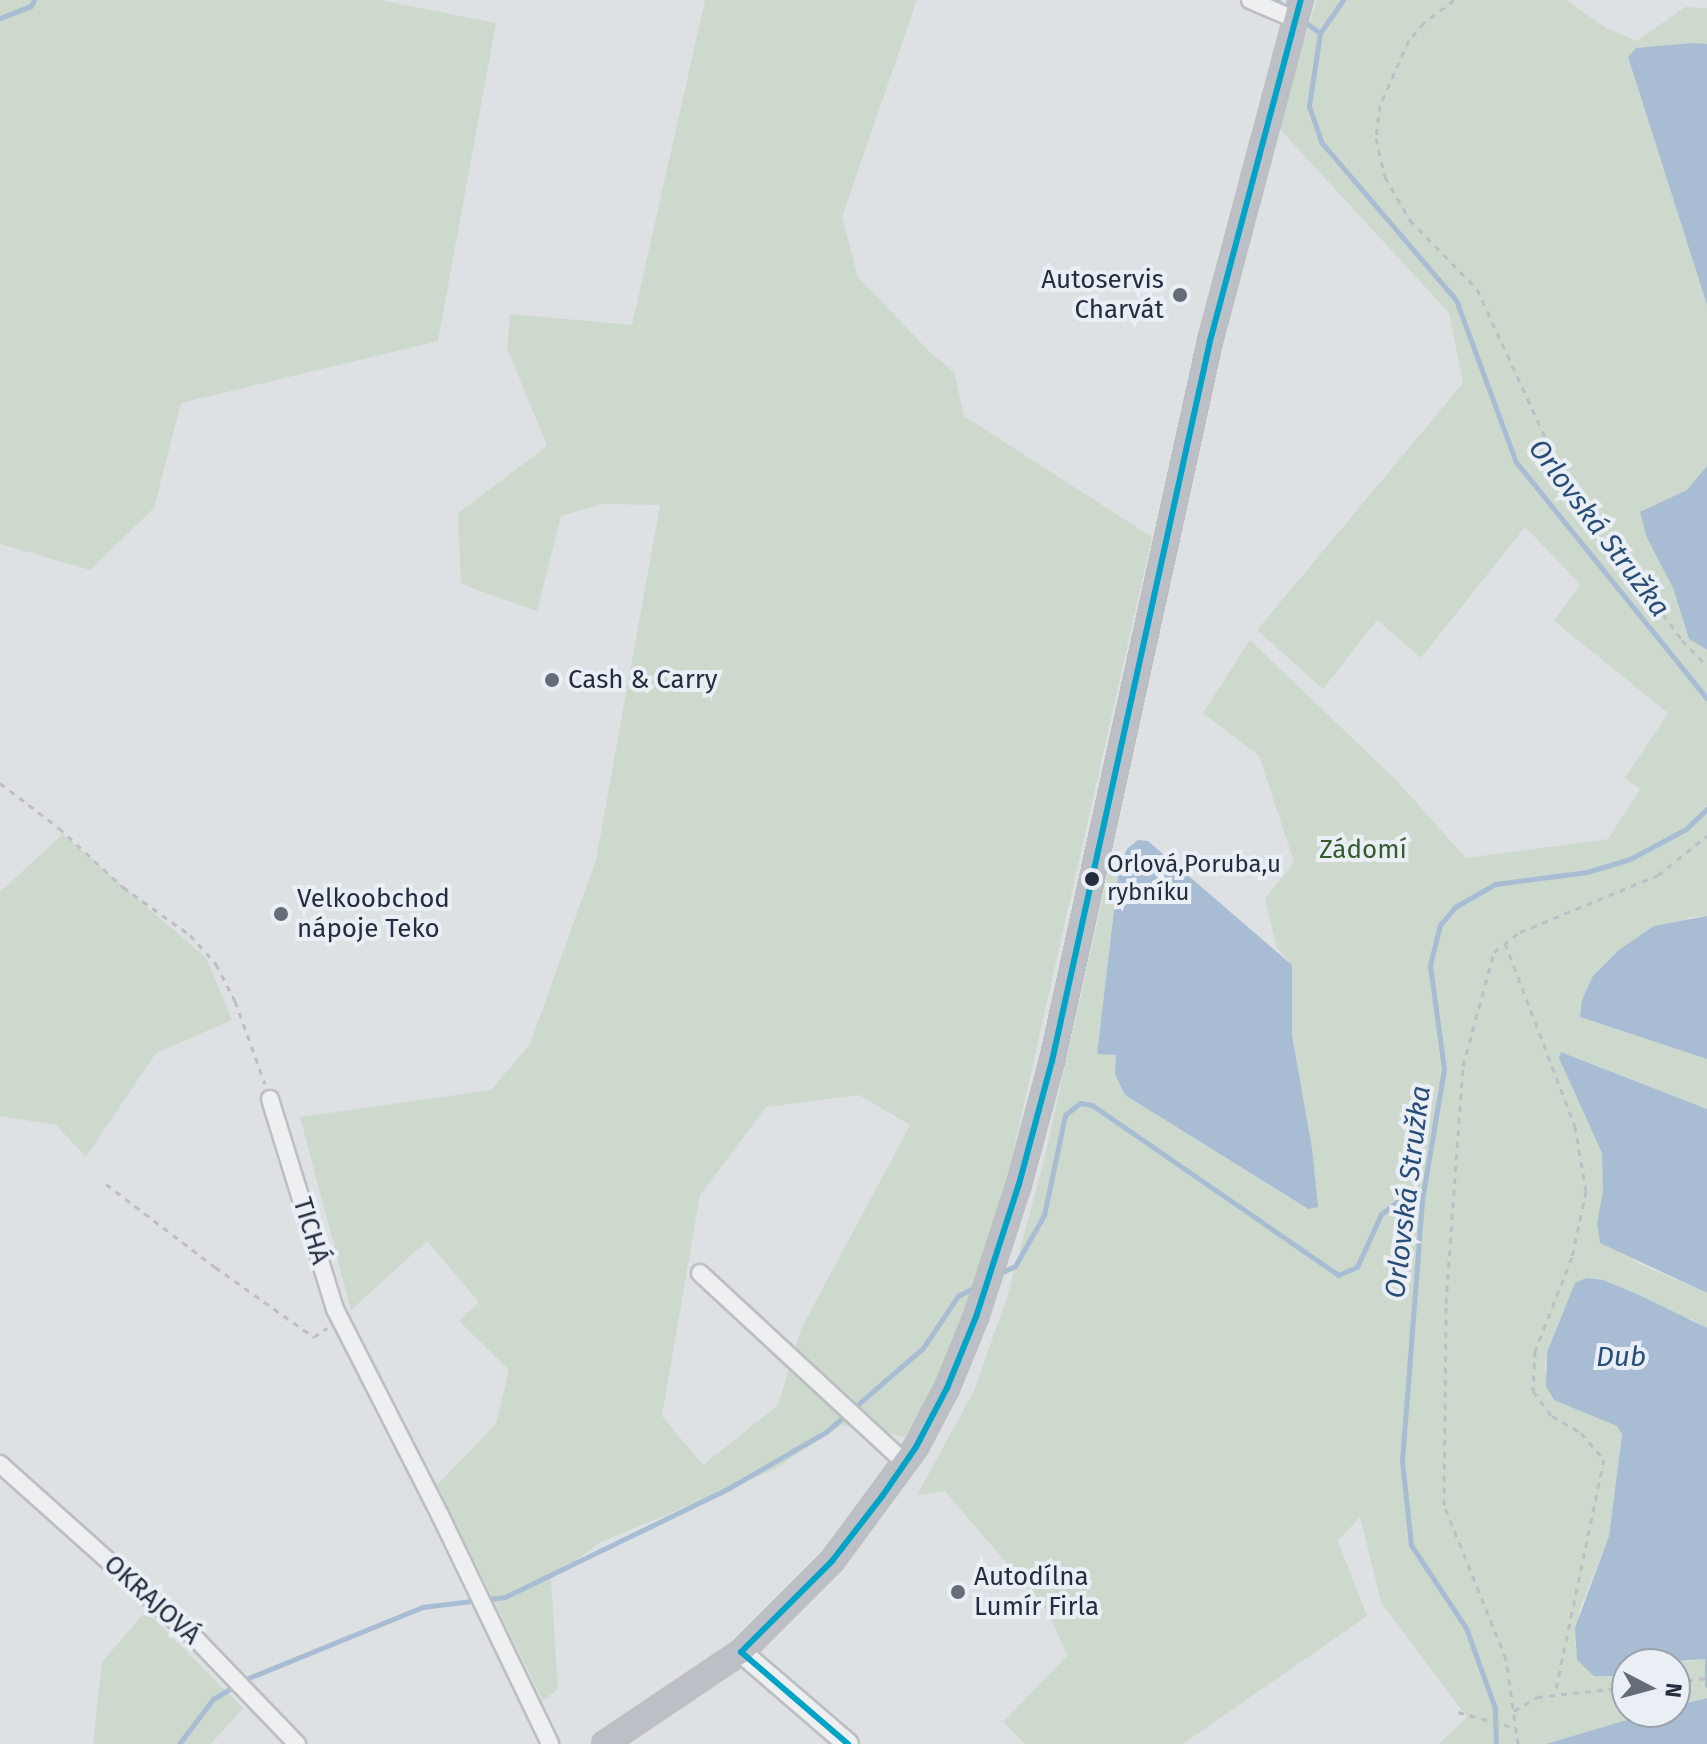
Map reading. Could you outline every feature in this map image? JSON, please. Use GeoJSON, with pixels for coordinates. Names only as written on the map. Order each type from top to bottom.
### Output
{"type":"FeatureCollection","features":[{"type":"Feature","properties":{"kind":"main road"},"geometry":{"type":"LineString","coordinates":[[604,1744],[741,1652],[832,1561],[905,1463],[947,1388],[976,1317],[1052,1061],[1210,341],[1298,10]]}},
{"type":"Feature","properties":{"kind":"street"},"geometry":{"type":"LineString","coordinates":[[1250,0],[1298,10]]}},
{"type":"Feature","properties":{"kind":"street","name":"TICHÁ"},"geometry":{"type":"LineString","coordinates":[[270,1099],[340,1320],[550,1744]]}},
{"type":"Feature","properties":{"kind":"street"},"geometry":{"type":"LineString","coordinates":[[700,1273],[905,1463]]}},
{"type":"Feature","properties":{"kind":"street","name":"OKRAJOVÁ"},"geometry":{"type":"LineString","coordinates":[[0,1464],[196,1639],[297,1744]]}},
{"type":"Feature","properties":{"kind":"street"},"geometry":{"type":"LineString","coordinates":[[741,1652],[848,1744]]}},
{"type":"Feature","properties":{"kind":"path"},"geometry":{"type":"LineString","coordinates":[[1454,0],[1424,23],[1409,40],[1380,105],[1376,138],[1385,177],[1410,220],[1477,289],[1564,478],[1682,640],[1707,666]]}},
{"type":"Feature","properties":{"kind":"path"},"geometry":{"type":"LineString","coordinates":[[0,783],[59,828],[123,887],[190,935],[216,964],[235,1001],[270,1099]]}},
{"type":"Feature","properties":{"kind":"path"},"geometry":{"type":"LineString","coordinates":[[1518,1744],[1506,1659],[1463,1561],[1444,1505],[1446,1303],[1463,1066],[1494,952],[1520,932],[1658,875],[1707,836]]}},
{"type":"Feature","properties":{"kind":"path"},"geometry":{"type":"LineString","coordinates":[[1505,943],[1575,1126],[1586,1191],[1572,1257],[1535,1351],[1533,1391],[1552,1416],[1581,1433],[1604,1459],[1555,1693]]}},
{"type":"Feature","properties":{"kind":"path"},"geometry":{"type":"LineString","coordinates":[[106,1184],[314,1337],[340,1320]]}},
{"type":"Feature","properties":{"kind":"path"},"geometry":{"type":"LineString","coordinates":[[1514,1711],[1537,1697],[1611,1688]]}},
{"type":"Feature","properties":{"kind":"path"},"geometry":{"type":"LineString","coordinates":[[1458,1712],[1516,1728]]}},
{"type":"Feature","properties":{"kind":"green space"},"geometry":{"type":"Polygon","coordinates":[[[0,0],[380,0],[496,23],[438,341],[181,403],[154,508],[90,570],[0,544],[0,0]]]}},
{"type":"Feature","properties":{"kind":"green space"},"geometry":{"type":"Polygon","coordinates":[[[705,0],[917,0],[842,217],[858,277],[930,352],[954,372],[964,416],[1152,537],[1007,1179],[962,1328],[911,1438],[841,1425],[775,1469],[599,1543],[551,1579],[558,1689],[543,1701],[437,1485],[496,1424],[509,1370],[459,1321],[479,1302],[427,1241],[351,1310],[300,1117],[491,1090],[530,1044],[596,860],[660,505],[603,504],[561,516],[537,611],[461,584],[458,513],[547,446],[507,348],[510,314],[632,325],[705,0]],[[859,1095],[766,1107],[700,1195],[662,1416],[703,1465],[778,1405],[801,1329],[910,1125],[859,1095]]]}},
{"type":"Feature","properties":{"kind":"green space","name":"Zádomí"},"geometry":{"type":"Polygon","coordinates":[[[1317,0],[1566,0],[1606,28],[1637,41],[1685,7],[1707,8],[1707,44],[1636,48],[1628,57],[1707,305],[1707,466],[1647,538],[1673,588],[1689,639],[1707,650],[1707,916],[1689,917],[1580,1017],[1707,1059],[1707,1109],[1562,1052],[1602,1153],[1603,1191],[1597,1223],[1637,1263],[1707,1293],[1707,1328],[1691,1319],[1565,1308],[1547,1352],[1544,1370],[1594,1416],[1617,1426],[1622,1435],[1609,1536],[1580,1609],[1575,1645],[1611,1674],[1611,1725],[1546,1744],[1439,1744],[1467,1717],[1381,1602],[1360,1517],[1338,1541],[1367,1616],[1183,1744],[1025,1744],[1003,1722],[1067,1656],[1048,1612],[945,1491],[917,1495],[974,1391],[1008,1294],[1043,1164],[1109,870],[1119,868],[1097,1053],[1116,1055],[1115,1074],[1125,1095],[1307,1209],[1312,1148],[1292,1035],[1292,965],[1277,948],[1265,899],[1294,862],[1259,756],[1203,713],[1250,640],[1397,781],[1466,858],[1608,839],[1640,789],[1625,778],[1668,713],[1554,621],[1580,584],[1525,527],[1421,658],[1377,620],[1323,689],[1257,630],[1463,383],[1449,313],[1277,126],[1317,0]]]}},
{"type":"Feature","properties":{"kind":"green space"},"geometry":{"type":"Polygon","coordinates":[[[63,834],[206,958],[232,1020],[156,1053],[86,1157],[56,1125],[0,1116],[0,892],[63,834]]]}},
{"type":"Feature","properties":{"kind":"green space"},"geometry":{"type":"Polygon","coordinates":[[[146,1611],[243,1708],[211,1744],[93,1744],[102,1662],[146,1611]]]}},
{"type":"Feature","properties":{"kind":"green space"},"geometry":{"type":"Polygon","coordinates":[[[1707,1659],[1707,1698],[1691,1702],[1691,1661],[1707,1659]]]}},
{"type":"Feature","properties":{"kind":"water"},"geometry":{"type":"Polygon","coordinates":[[[1707,44],[1707,305],[1628,57],[1636,48],[1707,44]]]}},
{"type":"Feature","properties":{"kind":"water"},"geometry":{"type":"Polygon","coordinates":[[[1707,466],[1707,650],[1689,639],[1673,588],[1647,538],[1640,512],[1687,490],[1707,466]]]}},
{"type":"Feature","properties":{"kind":"water"},"geometry":{"type":"Polygon","coordinates":[[[1138,840],[1148,841],[1292,965],[1292,1035],[1312,1148],[1318,1207],[1308,1209],[1125,1095],[1115,1074],[1116,1055],[1097,1054],[1119,868],[1127,849],[1138,840]]]}},
{"type":"Feature","properties":{"kind":"water"},"geometry":{"type":"Polygon","coordinates":[[[1707,916],[1707,1059],[1580,1017],[1582,1000],[1593,976],[1620,949],[1654,926],[1707,916]]]}},
{"type":"Feature","properties":{"kind":"water"},"geometry":{"type":"Polygon","coordinates":[[[1561,1052],[1707,1109],[1707,1293],[1600,1243],[1597,1223],[1603,1191],[1602,1153],[1559,1058],[1561,1052]]]}},
{"type":"Feature","properties":{"kind":"water","name":"Dub"},"geometry":{"type":"Polygon","coordinates":[[[1586,1278],[1603,1280],[1707,1328],[1707,1659],[1691,1660],[1691,1648],[1611,1648],[1611,1676],[1594,1676],[1577,1660],[1575,1628],[1609,1536],[1622,1435],[1617,1426],[1554,1400],[1546,1386],[1547,1352],[1575,1283],[1586,1278]]]}},
{"type":"Feature","properties":{"kind":"water"},"geometry":{"type":"Polygon","coordinates":[[[1707,1698],[1707,1744],[1546,1744],[1611,1725],[1611,1728],[1691,1728],[1691,1702],[1707,1698]]]}},
{"type":"Feature","properties":{"kind":"waterway"},"geometry":{"type":"LineString","coordinates":[[0,18],[31,6],[34,0]]}},
{"type":"Feature","properties":{"kind":"waterway"},"geometry":{"type":"LineString","coordinates":[[1276,0],[1288,9]]}},
{"type":"Feature","properties":{"kind":"waterway","name":"Orlovská Stružka"},"geometry":{"type":"LineString","coordinates":[[1343,0],[1320,33],[1309,106],[1322,143],[1456,300],[1516,462],[1707,699]]}},
{"type":"Feature","properties":{"kind":"waterway"},"geometry":{"type":"LineString","coordinates":[[1302,20],[1320,33]]}},
{"type":"Feature","properties":{"kind":"waterway","name":"Orlovská Stružka"},"geometry":{"type":"LineString","coordinates":[[1496,1744],[1495,1708],[1466,1628],[1411,1545],[1402,1461],[1422,1200],[1444,1069],[1430,965],[1440,925],[1455,907],[1495,884],[1587,872],[1630,859],[1686,829],[1707,809]]}},
{"type":"Feature","properties":{"kind":"waterway"},"geometry":{"type":"LineString","coordinates":[[996,1275],[1015,1266],[1044,1215],[1065,1115],[1080,1103],[1092,1105],[1338,1275],[1357,1267],[1381,1214],[1397,1202],[1422,1200]]}},
{"type":"Feature","properties":{"kind":"waterway"},"geometry":{"type":"LineString","coordinates":[[179,1744],[213,1699],[246,1679],[422,1607],[505,1597],[729,1488],[826,1432],[923,1348],[958,1296],[977,1286]]}},
{"type":"Feature","properties":{"kind":"waterway"},"geometry":{"type":"LineString","coordinates":[[1707,1651],[1707,1685]]}},
{"type":"Feature","properties":{"kind":"transit line"},"geometry":{"type":"LineString","coordinates":[[848,1744],[741,1652],[832,1561],[883,1495],[916,1447],[947,1388],[976,1317],[1019,1184],[1052,1061],[1210,341],[1301,0]]}},
{"type":"Feature","properties":{"kind":"place","name":"Autoservis Charvát"},"geometry":{"type":"Point","coordinates":[1180,295]}},
{"type":"Feature","properties":{"kind":"place","name":"Cash & Carry"},"geometry":{"type":"Point","coordinates":[552,680]}},
{"type":"Feature","properties":{"kind":"place","name":"Orlová,Poruba,u rybníku"},"geometry":{"type":"Point","coordinates":[1092,879]}},
{"type":"Feature","properties":{"kind":"place","name":"Velkoobchod nápoje Teko"},"geometry":{"type":"Point","coordinates":[281,914]}},
{"type":"Feature","properties":{"kind":"place","name":"Autodílna Lumír Firla"},"geometry":{"type":"Point","coordinates":[958,1592]}}]}
